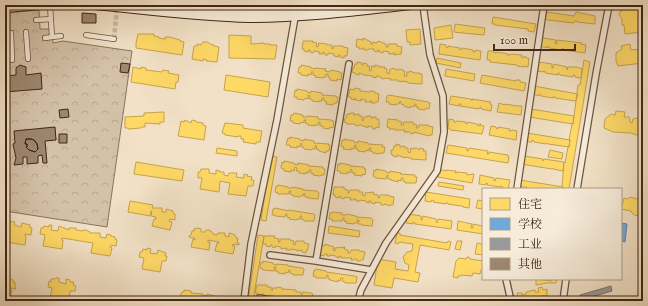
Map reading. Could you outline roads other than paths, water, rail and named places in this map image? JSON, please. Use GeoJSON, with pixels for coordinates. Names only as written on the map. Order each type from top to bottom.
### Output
{"type":"FeatureCollection","features":[{"type":"Feature","properties":{"kind":"main road"},"geometry":{"type":"LineString","coordinates":[[5,8],[41,5]]}},
{"type":"Feature","properties":{"kind":"main road"},"geometry":{"type":"LineString","coordinates":[[95,5],[249,18],[295,11],[359,5]]}},
{"type":"Feature","properties":{"kind":"main road"},"geometry":{"type":"LineString","coordinates":[[151,5],[249,12],[411,5]]}},
{"type":"Feature","properties":{"kind":"street"},"geometry":{"type":"LineString","coordinates":[[50,5],[52,37]]}},
{"type":"Feature","properties":{"kind":"street"},"geometry":{"type":"LineString","coordinates":[[358,301],[361,290],[386,242],[437,171],[444,132],[443,96],[430,56],[423,5]]}},
{"type":"Feature","properties":{"kind":"street"},"geometry":{"type":"LineString","coordinates":[[517,188],[544,5]]}},
{"type":"Feature","properties":{"kind":"street"},"geometry":{"type":"LineString","coordinates":[[577,188],[609,5]]}},
{"type":"Feature","properties":{"kind":"street"},"geometry":{"type":"LineString","coordinates":[[244,301],[251,244],[277,120],[295,11]]}},
{"type":"Feature","properties":{"kind":"street"},"geometry":{"type":"LineString","coordinates":[[36,20],[51,19]]}},
{"type":"Feature","properties":{"kind":"street"},"geometry":{"type":"LineString","coordinates":[[26,32],[28,59]]}},
{"type":"Feature","properties":{"kind":"street"},"geometry":{"type":"LineString","coordinates":[[10,33],[12,60]]}},
{"type":"Feature","properties":{"kind":"street"},"geometry":{"type":"LineString","coordinates":[[86,35],[114,39]]}},
{"type":"Feature","properties":{"kind":"street"},"geometry":{"type":"LineString","coordinates":[[44,38],[61,36]]}},
{"type":"Feature","properties":{"kind":"street"},"geometry":{"type":"LineString","coordinates":[[316,261],[349,64]]}},
{"type":"Feature","properties":{"kind":"street"},"geometry":{"type":"LineString","coordinates":[[270,254],[371,270]]}},
{"type":"Feature","properties":{"kind":"street"},"geometry":{"type":"LineString","coordinates":[[506,280],[510,301]]}},
{"type":"Feature","properties":{"kind":"street"},"geometry":{"type":"LineString","coordinates":[[563,301],[566,280]]}},
{"type":"Feature","properties":{"kind":"street"},"geometry":{"type":"LineString","coordinates":[[259,301],[259,298],[276,301]]}},
{"type":"Feature","properties":{"kind":"tunnel"},"geometry":{"type":"LineString","coordinates":[[114,39],[117,7]]}}]}
